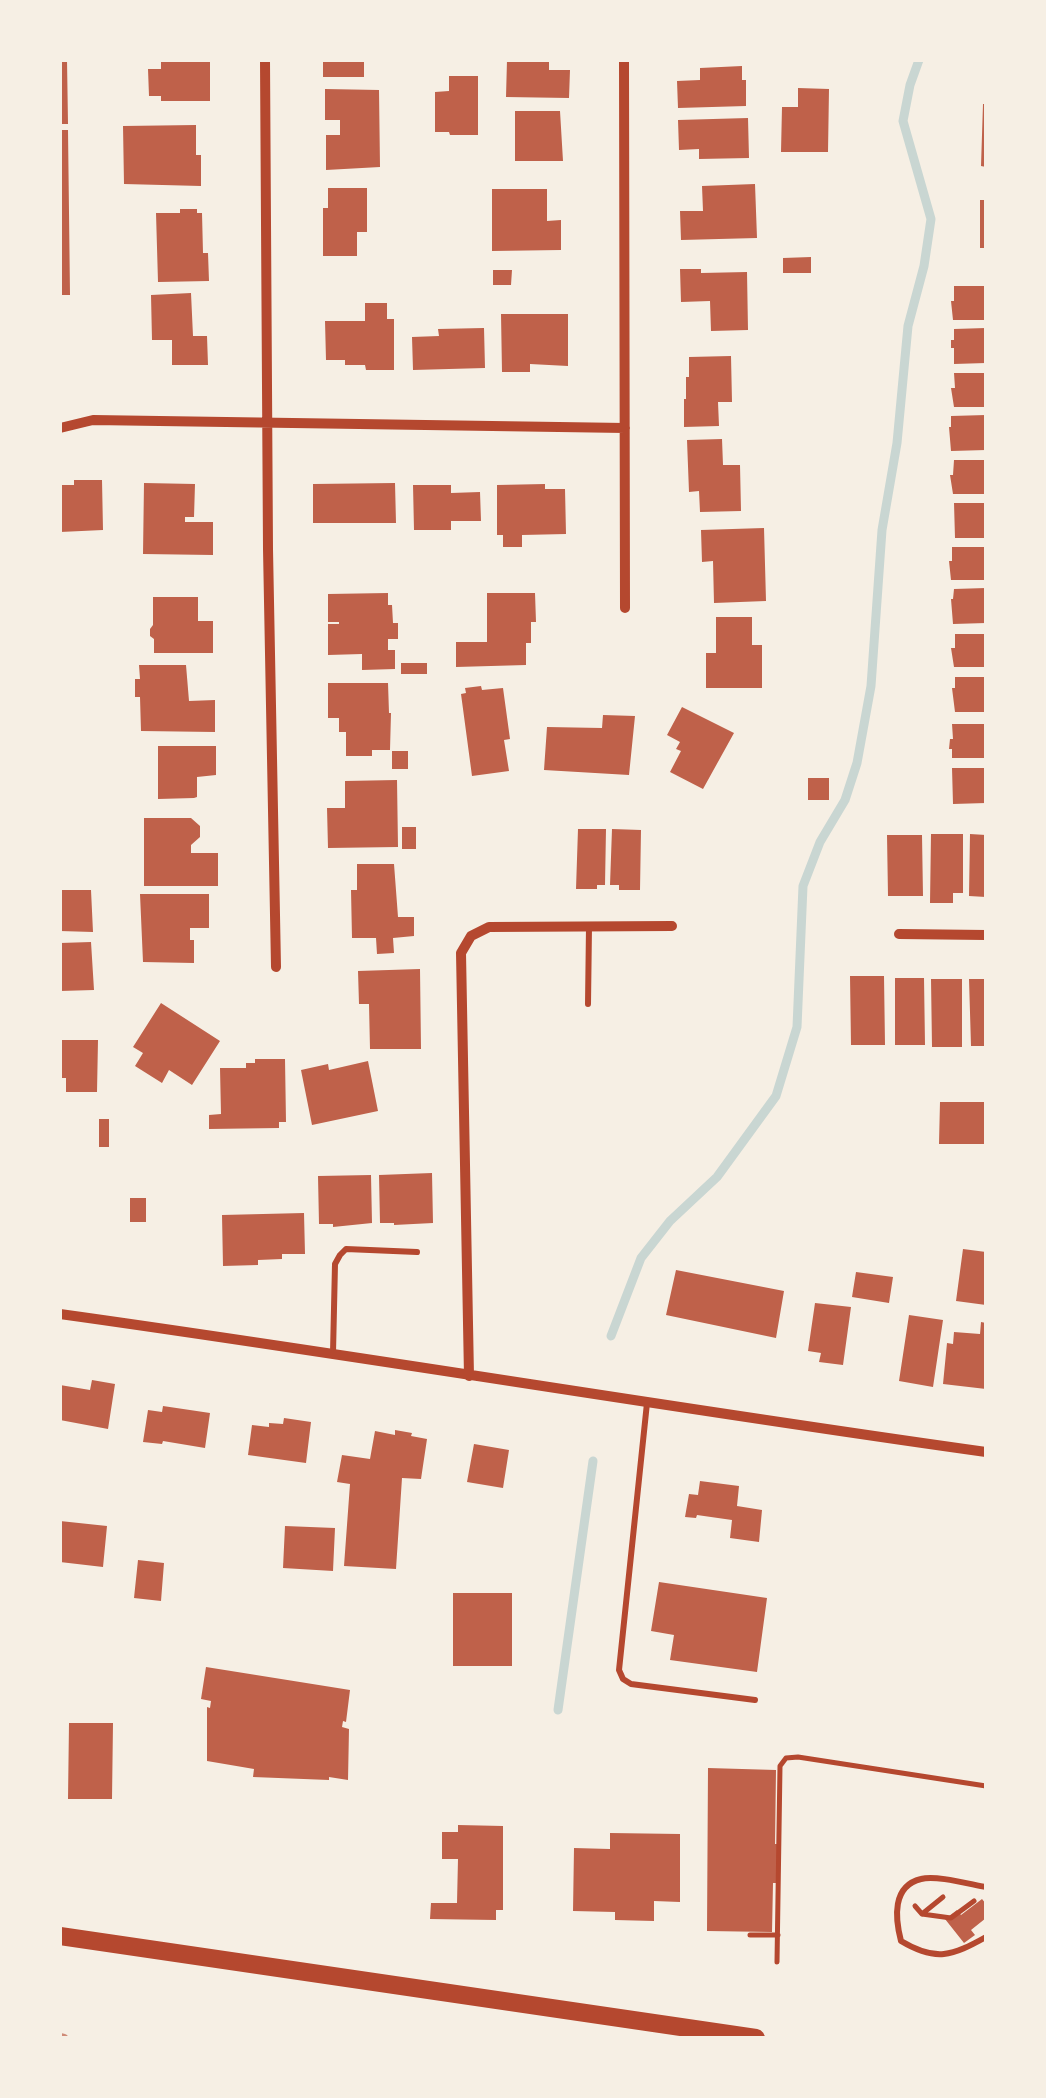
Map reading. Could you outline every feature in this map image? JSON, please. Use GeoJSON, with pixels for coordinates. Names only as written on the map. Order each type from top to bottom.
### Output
{"type":"FeatureCollection","features":[{"type":"Feature","properties":{"kind":"main road"},"geometry":{"type":"LineString","coordinates":[[60,1936],[756,2038]]}},
{"type":"Feature","properties":{"kind":"street"},"geometry":{"type":"LineString","coordinates":[[265,60],[268,568],[276,967]]}},
{"type":"Feature","properties":{"kind":"street"},"geometry":{"type":"LineString","coordinates":[[624,60],[625,608]]}},
{"type":"Feature","properties":{"kind":"street"},"geometry":{"type":"LineString","coordinates":[[60,428],[93,420],[625,428]]}},
{"type":"Feature","properties":{"kind":"street"},"geometry":{"type":"LineString","coordinates":[[470,1376],[461,953],[471,936],[490,927],[672,926]]}},
{"type":"Feature","properties":{"kind":"street"},"geometry":{"type":"LineString","coordinates":[[900,934],[986,935]]}},
{"type":"Feature","properties":{"kind":"street"},"geometry":{"type":"LineString","coordinates":[[60,1314],[986,1452]]}},
{"type":"Feature","properties":{"kind":"lane"},"geometry":{"type":"LineString","coordinates":[[588,1004],[589,926]]}},
{"type":"Feature","properties":{"kind":"lane"},"geometry":{"type":"LineString","coordinates":[[333,1354],[335,1264],[340,1255],[346,1249],[417,1252]]}},
{"type":"Feature","properties":{"kind":"lane"},"geometry":{"type":"LineString","coordinates":[[647,1404],[619,1670],[631,1684],[755,1700]]}},
{"type":"Feature","properties":{"kind":"lane"},"geometry":{"type":"LineString","coordinates":[[986,1887],[918,1879],[902,1892],[896,1910],[902,1941],[918,1951],[938,1956],[986,1937]]}},
{"type":"Feature","properties":{"kind":"path"},"geometry":{"type":"LineString","coordinates":[[777,1962],[780,1766],[786,1758],[986,1786]]}},
{"type":"Feature","properties":{"kind":"path"},"geometry":{"type":"LineString","coordinates":[[902,1892],[922,1914],[950,1918],[982,1898]]}},
{"type":"Feature","properties":{"kind":"path"},"geometry":{"type":"LineString","coordinates":[[750,1935],[778,1935]]}},
{"type":"Feature","properties":{"kind":"building"},"geometry":{"type":"Polygon","coordinates":[[[60,60],[67,60],[68,124],[60,124],[60,60]]]}},
{"type":"Feature","properties":{"kind":"building"},"geometry":{"type":"Polygon","coordinates":[[[161,60],[210,60],[210,101],[161,101],[161,96],[149,96],[148,69],[161,69],[161,60]]]}},
{"type":"Feature","properties":{"kind":"building"},"geometry":{"type":"Polygon","coordinates":[[[323,60],[364,60],[364,77],[323,77],[323,60]]]}},
{"type":"Feature","properties":{"kind":"building"},"geometry":{"type":"Polygon","coordinates":[[[507,60],[549,60],[549,70],[570,70],[569,98],[506,97],[507,60]]]}},
{"type":"Feature","properties":{"kind":"building"},"geometry":{"type":"Polygon","coordinates":[[[742,66],[746,106],[678,108],[677,81],[700,80],[700,68],[742,66]]]}},
{"type":"Feature","properties":{"kind":"building"},"geometry":{"type":"Polygon","coordinates":[[[449,76],[478,76],[478,135],[435,132],[435,92],[449,91],[449,76]]]}},
{"type":"Feature","properties":{"kind":"building"},"geometry":{"type":"Polygon","coordinates":[[[798,88],[829,89],[828,152],[781,152],[782,107],[798,107],[798,88]]]}},
{"type":"Feature","properties":{"kind":"building"},"geometry":{"type":"Polygon","coordinates":[[[325,89],[379,90],[380,167],[326,170],[326,135],[340,135],[340,120],[325,120],[325,89]]]}},
{"type":"Feature","properties":{"kind":"building"},"geometry":{"type":"Polygon","coordinates":[[[986,104],[986,167],[981,166],[986,104]]]}},
{"type":"Feature","properties":{"kind":"building"},"geometry":{"type":"Polygon","coordinates":[[[515,111],[560,111],[563,161],[515,161],[515,111]]]}},
{"type":"Feature","properties":{"kind":"building"},"geometry":{"type":"Polygon","coordinates":[[[748,118],[749,158],[699,159],[699,149],[679,150],[678,120],[748,118]]]}},
{"type":"Feature","properties":{"kind":"building"},"geometry":{"type":"Polygon","coordinates":[[[196,125],[201,186],[124,184],[123,126],[196,125]]]}},
{"type":"Feature","properties":{"kind":"building"},"geometry":{"type":"Polygon","coordinates":[[[60,130],[68,130],[70,295],[60,295],[60,130]]]}},
{"type":"Feature","properties":{"kind":"building"},"geometry":{"type":"Polygon","coordinates":[[[755,184],[757,238],[681,240],[680,211],[703,211],[702,186],[755,184]]]}},
{"type":"Feature","properties":{"kind":"building"},"geometry":{"type":"Polygon","coordinates":[[[328,188],[367,188],[367,232],[357,232],[357,256],[323,256],[323,208],[328,208],[328,188]]]}},
{"type":"Feature","properties":{"kind":"building"},"geometry":{"type":"Polygon","coordinates":[[[492,189],[547,189],[547,221],[561,220],[561,250],[492,251],[492,189]]]}},
{"type":"Feature","properties":{"kind":"building"},"geometry":{"type":"Polygon","coordinates":[[[980,200],[986,200],[986,248],[980,248],[980,200]]]}},
{"type":"Feature","properties":{"kind":"building"},"geometry":{"type":"Polygon","coordinates":[[[180,209],[197,209],[197,213],[202,213],[203,253],[208,253],[209,281],[158,282],[156,213],[180,213],[180,209]]]}},
{"type":"Feature","properties":{"kind":"building"},"geometry":{"type":"Polygon","coordinates":[[[811,257],[811,273],[783,273],[783,258],[811,257]]]}},
{"type":"Feature","properties":{"kind":"building"},"geometry":{"type":"Polygon","coordinates":[[[680,269],[701,269],[701,273],[747,272],[748,330],[711,331],[710,301],[681,302],[680,269]]]}},
{"type":"Feature","properties":{"kind":"building"},"geometry":{"type":"Polygon","coordinates":[[[493,270],[512,270],[511,285],[493,285],[493,270]]]}},
{"type":"Feature","properties":{"kind":"building"},"geometry":{"type":"Polygon","coordinates":[[[954,286],[986,286],[986,320],[953,320],[954,286]]]}},
{"type":"Feature","properties":{"kind":"building"},"geometry":{"type":"Polygon","coordinates":[[[191,293],[193,336],[207,336],[208,365],[172,365],[172,340],[152,340],[151,295],[191,293]]]}},
{"type":"Feature","properties":{"kind":"building"},"geometry":{"type":"Polygon","coordinates":[[[365,303],[387,303],[387,319],[394,319],[394,370],[366,370],[365,365],[345,365],[345,360],[326,360],[325,321],[365,321],[365,303]]]}},
{"type":"Feature","properties":{"kind":"building"},"geometry":{"type":"Polygon","coordinates":[[[501,314],[568,314],[568,366],[530,364],[530,372],[502,372],[501,314]]]}},
{"type":"Feature","properties":{"kind":"building"},"geometry":{"type":"Polygon","coordinates":[[[484,328],[485,368],[413,370],[412,337],[439,336],[438,329],[484,328]]]}},
{"type":"Feature","properties":{"kind":"building"},"geometry":{"type":"Polygon","coordinates":[[[986,328],[986,363],[954,364],[954,329],[986,328]]]}},
{"type":"Feature","properties":{"kind":"building"},"geometry":{"type":"Polygon","coordinates":[[[731,356],[732,402],[718,402],[719,426],[684,427],[689,357],[731,356]]]}},
{"type":"Feature","properties":{"kind":"building"},"geometry":{"type":"Polygon","coordinates":[[[954,373],[986,373],[986,407],[954,407],[954,373]]]}},
{"type":"Feature","properties":{"kind":"building"},"geometry":{"type":"Polygon","coordinates":[[[986,415],[986,450],[951,451],[951,416],[986,415]]]}},
{"type":"Feature","properties":{"kind":"building"},"geometry":{"type":"Polygon","coordinates":[[[722,439],[723,465],[740,465],[741,511],[700,512],[699,491],[689,492],[687,440],[722,439]]]}},
{"type":"Feature","properties":{"kind":"building"},"geometry":{"type":"Polygon","coordinates":[[[954,460],[986,460],[986,494],[953,494],[950,475],[954,460]]]}},
{"type":"Feature","properties":{"kind":"building"},"geometry":{"type":"Polygon","coordinates":[[[74,480],[102,480],[103,530],[60,532],[60,485],[74,485],[74,480]]]}},
{"type":"Feature","properties":{"kind":"building"},"geometry":{"type":"Polygon","coordinates":[[[144,483],[195,484],[194,517],[185,517],[185,522],[213,522],[213,555],[143,554],[144,483]]]}},
{"type":"Feature","properties":{"kind":"building"},"geometry":{"type":"Polygon","coordinates":[[[395,483],[396,523],[313,523],[313,484],[395,483]]]}},
{"type":"Feature","properties":{"kind":"building"},"geometry":{"type":"Polygon","coordinates":[[[545,484],[545,489],[565,489],[566,534],[522,535],[522,547],[503,547],[503,535],[497,535],[497,485],[545,484]]]}},
{"type":"Feature","properties":{"kind":"building"},"geometry":{"type":"Polygon","coordinates":[[[413,485],[451,485],[451,493],[480,492],[481,521],[451,521],[451,530],[414,530],[413,485]]]}},
{"type":"Feature","properties":{"kind":"building"},"geometry":{"type":"Polygon","coordinates":[[[954,503],[986,503],[986,538],[955,538],[954,503]]]}},
{"type":"Feature","properties":{"kind":"building"},"geometry":{"type":"Polygon","coordinates":[[[764,528],[766,601],[714,603],[713,561],[702,562],[701,530],[764,528]]]}},
{"type":"Feature","properties":{"kind":"building"},"geometry":{"type":"Polygon","coordinates":[[[952,547],[986,547],[986,580],[951,580],[952,547]]]}},
{"type":"Feature","properties":{"kind":"building"},"geometry":{"type":"Polygon","coordinates":[[[986,588],[986,623],[953,624],[954,589],[986,588]]]}},
{"type":"Feature","properties":{"kind":"building"},"geometry":{"type":"Polygon","coordinates":[[[388,593],[393,623],[398,623],[398,639],[388,639],[388,650],[395,650],[395,669],[362,670],[362,654],[328,655],[328,624],[339,622],[328,622],[328,594],[388,593]]]}},
{"type":"Feature","properties":{"kind":"building"},"geometry":{"type":"Polygon","coordinates":[[[487,593],[535,593],[536,622],[531,622],[531,643],[526,643],[526,665],[456,667],[456,642],[487,642],[487,593]]]}},
{"type":"Feature","properties":{"kind":"building"},"geometry":{"type":"Polygon","coordinates":[[[153,597],[198,597],[198,621],[213,621],[213,653],[154,653],[154,639],[150,636],[153,597]]]}},
{"type":"Feature","properties":{"kind":"building"},"geometry":{"type":"Polygon","coordinates":[[[716,617],[752,617],[752,645],[762,645],[762,688],[706,688],[706,653],[716,653],[716,617]]]}},
{"type":"Feature","properties":{"kind":"building"},"geometry":{"type":"Polygon","coordinates":[[[955,634],[986,634],[986,667],[954,667],[951,648],[955,648],[955,634]]]}},
{"type":"Feature","properties":{"kind":"building"},"geometry":{"type":"Polygon","coordinates":[[[401,663],[427,663],[427,674],[401,674],[401,663]]]}},
{"type":"Feature","properties":{"kind":"building"},"geometry":{"type":"Polygon","coordinates":[[[139,665],[186,665],[189,701],[215,700],[215,732],[141,731],[140,697],[135,697],[139,665]]]}},
{"type":"Feature","properties":{"kind":"building"},"geometry":{"type":"Polygon","coordinates":[[[955,677],[986,677],[986,712],[955,712],[955,677]]]}},
{"type":"Feature","properties":{"kind":"building"},"geometry":{"type":"Polygon","coordinates":[[[328,683],[388,683],[390,750],[372,750],[372,756],[346,756],[346,732],[339,732],[339,718],[328,718],[328,683]]]}},
{"type":"Feature","properties":{"kind":"building"},"geometry":{"type":"Polygon","coordinates":[[[481,686],[482,690],[503,688],[510,739],[504,740],[509,771],[472,776],[461,694],[466,693],[465,688],[481,686]]]}},
{"type":"Feature","properties":{"kind":"building"},"geometry":{"type":"Polygon","coordinates":[[[682,707],[734,733],[703,789],[670,772],[681,751],[676,749],[680,742],[667,735],[682,707]]]}},
{"type":"Feature","properties":{"kind":"building"},"geometry":{"type":"Polygon","coordinates":[[[603,715],[635,716],[629,775],[544,770],[547,727],[602,728],[603,715]]]}},
{"type":"Feature","properties":{"kind":"building"},"geometry":{"type":"Polygon","coordinates":[[[952,724],[986,724],[986,758],[952,758],[952,724]]]}},
{"type":"Feature","properties":{"kind":"building"},"geometry":{"type":"Polygon","coordinates":[[[158,746],[216,746],[216,775],[197,777],[197,797],[158,799],[158,746]]]}},
{"type":"Feature","properties":{"kind":"building"},"geometry":{"type":"Polygon","coordinates":[[[392,751],[408,751],[408,769],[392,769],[392,751]]]}},
{"type":"Feature","properties":{"kind":"building"},"geometry":{"type":"Polygon","coordinates":[[[952,768],[986,768],[986,803],[953,804],[952,768]]]}},
{"type":"Feature","properties":{"kind":"building"},"geometry":{"type":"Polygon","coordinates":[[[808,778],[829,778],[829,800],[808,800],[808,778]]]}},
{"type":"Feature","properties":{"kind":"building"},"geometry":{"type":"Polygon","coordinates":[[[397,780],[398,847],[328,848],[327,808],[345,808],[345,781],[397,780]]]}},
{"type":"Feature","properties":{"kind":"building"},"geometry":{"type":"Polygon","coordinates":[[[144,818],[191,818],[200,826],[200,837],[191,845],[191,853],[218,853],[218,886],[144,886],[144,818]]]}},
{"type":"Feature","properties":{"kind":"building"},"geometry":{"type":"Polygon","coordinates":[[[402,827],[416,827],[416,849],[402,849],[402,827]]]}},
{"type":"Feature","properties":{"kind":"building"},"geometry":{"type":"Polygon","coordinates":[[[578,829],[606,829],[605,885],[597,885],[597,889],[576,889],[578,829]]]}},
{"type":"Feature","properties":{"kind":"building"},"geometry":{"type":"Polygon","coordinates":[[[612,829],[641,830],[640,890],[619,890],[619,885],[610,885],[612,829]]]}},
{"type":"Feature","properties":{"kind":"building"},"geometry":{"type":"Polygon","coordinates":[[[931,834],[963,834],[963,893],[953,893],[953,903],[930,903],[931,834]]]}},
{"type":"Feature","properties":{"kind":"building"},"geometry":{"type":"Polygon","coordinates":[[[970,834],[986,835],[986,897],[969,896],[970,834]]]}},
{"type":"Feature","properties":{"kind":"building"},"geometry":{"type":"Polygon","coordinates":[[[887,835],[922,835],[923,896],[888,896],[887,835]]]}},
{"type":"Feature","properties":{"kind":"building"},"geometry":{"type":"Polygon","coordinates":[[[357,864],[394,864],[398,917],[414,917],[414,936],[393,938],[394,953],[377,954],[376,938],[352,938],[351,890],[357,890],[357,864]]]}},
{"type":"Feature","properties":{"kind":"building"},"geometry":{"type":"Polygon","coordinates":[[[60,890],[91,890],[93,932],[60,931],[60,890]]]}},
{"type":"Feature","properties":{"kind":"building"},"geometry":{"type":"Polygon","coordinates":[[[140,894],[209,894],[209,928],[190,928],[194,963],[143,962],[140,894]]]}},
{"type":"Feature","properties":{"kind":"building"},"geometry":{"type":"Polygon","coordinates":[[[91,942],[94,990],[60,991],[60,943],[91,942]]]}},
{"type":"Feature","properties":{"kind":"building"},"geometry":{"type":"Polygon","coordinates":[[[420,969],[421,1049],[370,1049],[369,1004],[359,1004],[358,971],[420,969]]]}},
{"type":"Feature","properties":{"kind":"building"},"geometry":{"type":"Polygon","coordinates":[[[850,976],[884,976],[885,1045],[851,1045],[850,976]]]}},
{"type":"Feature","properties":{"kind":"building"},"geometry":{"type":"Polygon","coordinates":[[[895,978],[924,978],[925,1045],[895,1045],[895,978]]]}},
{"type":"Feature","properties":{"kind":"building"},"geometry":{"type":"Polygon","coordinates":[[[931,979],[962,979],[962,1047],[932,1047],[931,979]]]}},
{"type":"Feature","properties":{"kind":"building"},"geometry":{"type":"Polygon","coordinates":[[[969,979],[986,979],[986,1046],[971,1046],[969,979]]]}},
{"type":"Feature","properties":{"kind":"building"},"geometry":{"type":"Polygon","coordinates":[[[161,1003],[220,1041],[192,1085],[169,1070],[162,1083],[135,1066],[143,1053],[133,1047],[161,1003]]]}},
{"type":"Feature","properties":{"kind":"building"},"geometry":{"type":"Polygon","coordinates":[[[60,1040],[98,1040],[97,1092],[66,1092],[66,1078],[60,1078],[60,1040]]]}},
{"type":"Feature","properties":{"kind":"building"},"geometry":{"type":"Polygon","coordinates":[[[255,1059],[285,1059],[286,1122],[279,1122],[279,1128],[209,1129],[209,1115],[221,1114],[220,1068],[246,1068],[246,1063],[255,1063],[255,1059]]]}},
{"type":"Feature","properties":{"kind":"building"},"geometry":{"type":"Polygon","coordinates":[[[368,1061],[378,1111],[312,1125],[301,1070],[328,1064],[329,1070],[368,1061]]]}},
{"type":"Feature","properties":{"kind":"building"},"geometry":{"type":"Polygon","coordinates":[[[940,1102],[986,1102],[986,1144],[939,1144],[940,1102]]]}},
{"type":"Feature","properties":{"kind":"building"},"geometry":{"type":"Polygon","coordinates":[[[99,1119],[109,1119],[109,1147],[99,1147],[99,1119]]]}},
{"type":"Feature","properties":{"kind":"building"},"geometry":{"type":"Polygon","coordinates":[[[432,1173],[433,1223],[380,1223],[379,1175],[432,1173]]]}},
{"type":"Feature","properties":{"kind":"building"},"geometry":{"type":"Polygon","coordinates":[[[371,1175],[372,1223],[333,1227],[319,1224],[318,1176],[371,1175]]]}},
{"type":"Feature","properties":{"kind":"building"},"geometry":{"type":"Polygon","coordinates":[[[130,1198],[146,1198],[146,1222],[130,1222],[130,1198]]]}},
{"type":"Feature","properties":{"kind":"building"},"geometry":{"type":"Polygon","coordinates":[[[304,1213],[305,1254],[282,1254],[282,1259],[258,1260],[258,1265],[223,1266],[222,1215],[304,1213]]]}},
{"type":"Feature","properties":{"kind":"building"},"geometry":{"type":"Polygon","coordinates":[[[963,1249],[986,1252],[986,1305],[956,1301],[963,1249]]]}},
{"type":"Feature","properties":{"kind":"building"},"geometry":{"type":"Polygon","coordinates":[[[676,1270],[784,1291],[776,1338],[666,1315],[676,1270]]]}},
{"type":"Feature","properties":{"kind":"building"},"geometry":{"type":"Polygon","coordinates":[[[856,1272],[893,1277],[889,1303],[852,1297],[856,1272]]]}},
{"type":"Feature","properties":{"kind":"building"},"geometry":{"type":"Polygon","coordinates":[[[815,1303],[851,1307],[843,1365],[819,1362],[821,1353],[808,1351],[815,1303]]]}},
{"type":"Feature","properties":{"kind":"building"},"geometry":{"type":"Polygon","coordinates":[[[909,1315],[943,1320],[933,1387],[899,1381],[909,1315]]]}},
{"type":"Feature","properties":{"kind":"building"},"geometry":{"type":"Polygon","coordinates":[[[981,1322],[986,1323],[986,1389],[943,1384],[947,1343],[953,1344],[954,1332],[980,1334],[981,1322]]]}},
{"type":"Feature","properties":{"kind":"building"},"geometry":{"type":"Polygon","coordinates":[[[92,1380],[115,1384],[108,1429],[60,1420],[60,1385],[90,1390],[92,1380]]]}},
{"type":"Feature","properties":{"kind":"building"},"geometry":{"type":"Polygon","coordinates":[[[163,1406],[210,1413],[205,1448],[143,1442],[148,1410],[162,1412],[163,1406]]]}},
{"type":"Feature","properties":{"kind":"building"},"geometry":{"type":"Polygon","coordinates":[[[284,1418],[311,1422],[306,1463],[248,1455],[252,1425],[283,1424],[284,1418]]]}},
{"type":"Feature","properties":{"kind":"building"},"geometry":{"type":"Polygon","coordinates":[[[395,1430],[427,1439],[421,1479],[402,1478],[396,1569],[344,1566],[350,1484],[337,1482],[342,1455],[370,1459],[375,1431],[395,1435],[395,1430]]]}},
{"type":"Feature","properties":{"kind":"building"},"geometry":{"type":"Polygon","coordinates":[[[474,1444],[509,1450],[503,1488],[467,1482],[474,1444]]]}},
{"type":"Feature","properties":{"kind":"building"},"geometry":{"type":"Polygon","coordinates":[[[700,1481],[739,1486],[737,1506],[762,1510],[759,1542],[730,1538],[732,1520],[685,1517],[689,1494],[698,1495],[700,1481]]]}},
{"type":"Feature","properties":{"kind":"building"},"geometry":{"type":"Polygon","coordinates":[[[60,1521],[107,1526],[103,1567],[60,1562],[60,1521]]]}},
{"type":"Feature","properties":{"kind":"building"},"geometry":{"type":"Polygon","coordinates":[[[285,1526],[335,1528],[333,1571],[283,1568],[285,1526]]]}},
{"type":"Feature","properties":{"kind":"building"},"geometry":{"type":"Polygon","coordinates":[[[138,1560],[164,1563],[161,1601],[134,1598],[138,1560]]]}},
{"type":"Feature","properties":{"kind":"building"},"geometry":{"type":"Polygon","coordinates":[[[659,1582],[767,1598],[757,1672],[670,1660],[674,1635],[651,1631],[659,1582]]]}},
{"type":"Feature","properties":{"kind":"building"},"geometry":{"type":"Polygon","coordinates":[[[453,1593],[512,1593],[512,1666],[453,1666],[453,1593]]]}},
{"type":"Feature","properties":{"kind":"building"},"geometry":{"type":"Polygon","coordinates":[[[206,1667],[350,1690],[342,1727],[349,1729],[348,1780],[253,1777],[254,1769],[207,1761],[207,1707],[210,1708],[211,1701],[201,1699],[206,1667]]]}},
{"type":"Feature","properties":{"kind":"building"},"geometry":{"type":"Polygon","coordinates":[[[69,1723],[113,1723],[112,1799],[68,1799],[69,1723]]]}},
{"type":"Feature","properties":{"kind":"building"},"geometry":{"type":"Polygon","coordinates":[[[708,1768],[776,1770],[778,1883],[773,1883],[772,1932],[707,1931],[708,1768]]]}},
{"type":"Feature","properties":{"kind":"building"},"geometry":{"type":"Polygon","coordinates":[[[458,1825],[503,1826],[503,1910],[496,1910],[496,1920],[430,1919],[431,1903],[457,1903],[458,1859],[442,1859],[442,1832],[458,1832],[458,1825]]]}},
{"type":"Feature","properties":{"kind":"building"},"geometry":{"type":"Polygon","coordinates":[[[610,1833],[680,1834],[680,1902],[654,1901],[654,1921],[615,1920],[615,1912],[573,1911],[574,1848],[610,1849],[610,1833]]]}},
{"type":"Feature","properties":{"kind":"building"},"geometry":{"type":"Polygon","coordinates":[[[982,1899],[986,1918],[971,1930],[975,1935],[964,1943],[945,1919],[957,1910],[961,1915],[982,1899]]]}},
{"type":"Feature","properties":{"kind":"waterway"},"geometry":{"type":"LineString","coordinates":[[611,1336],[641,1258],[670,1221],[717,1177],[776,1096],[797,1027],[803,886],[820,842],[845,800],[857,763],[871,686],[882,530],[897,443],[908,326],[924,266],[931,219],[903,121],[919,60]]}},
{"type":"Feature","properties":{"kind":"waterway"},"geometry":{"type":"LineString","coordinates":[[558,1710],[593,1461]]}},
{"type":"Feature","properties":{"kind":"railway"},"geometry":{"type":"LineString","coordinates":[[60,2037],[64,2038]]}}]}
